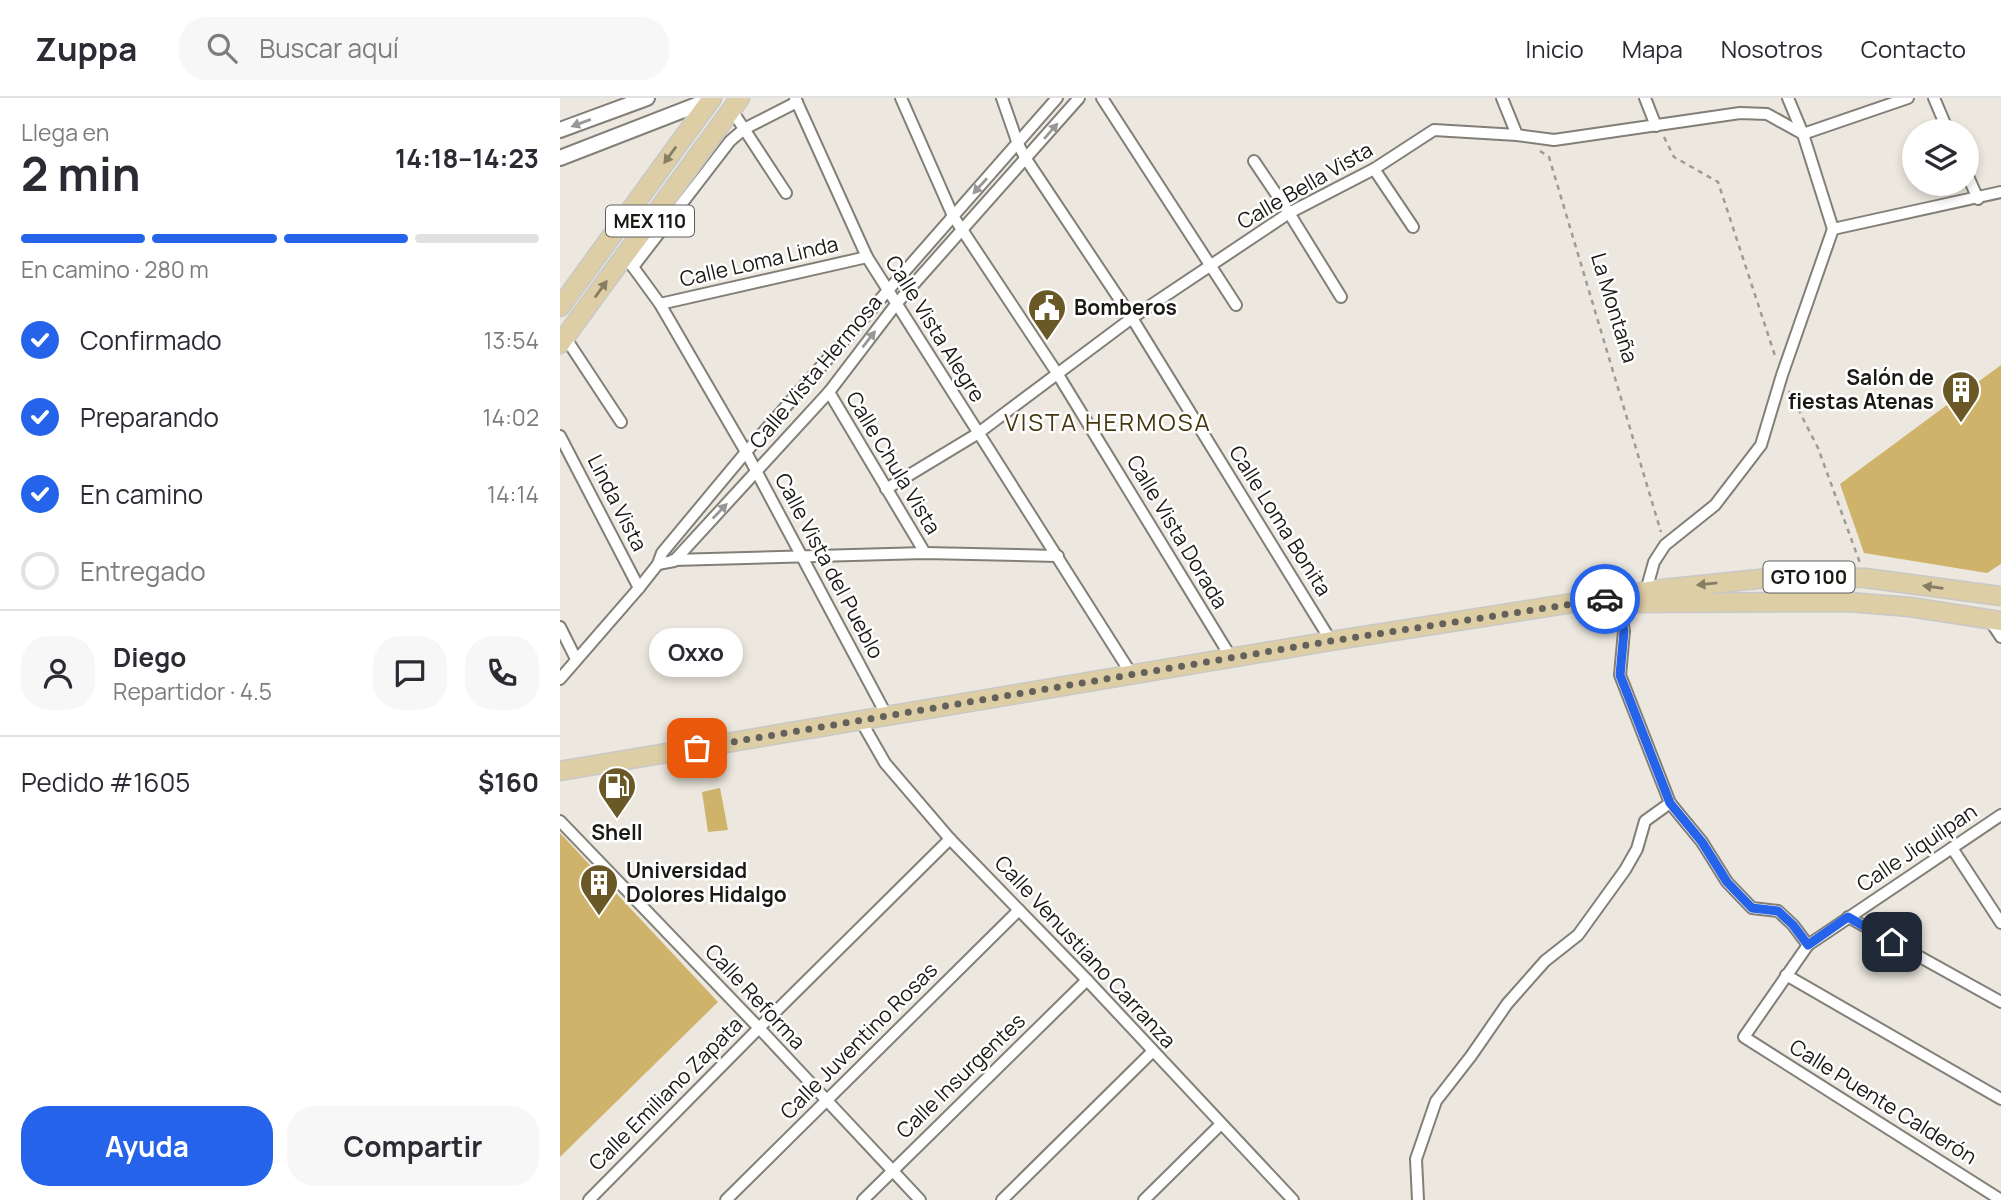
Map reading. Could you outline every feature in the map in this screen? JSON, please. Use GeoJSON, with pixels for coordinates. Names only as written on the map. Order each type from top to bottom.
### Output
{"type":"FeatureCollection","features":[{"type":"Feature","properties":{"kind":"main road","name":"MEX 110"},"geometry":{"type":"LineString","coordinates":[[560,307],[567,289],[712,98]]}},
{"type":"Feature","properties":{"kind":"main road","name":"MEX 110"},"geometry":{"type":"LineString","coordinates":[[563,341],[629,262],[735,104]]}},
{"type":"Feature","properties":{"kind":"main road","name":"GTO 100"},"geometry":{"type":"LineString","coordinates":[[560,771],[1331,641],[1613,599],[1646,591],[1787,576],[1865,578],[2001,596]]}},
{"type":"Feature","properties":{"kind":"main road","name":"GTO 100"},"geometry":{"type":"LineString","coordinates":[[1613,599],[1849,602],[1910,607],[1995,620]]}},
{"type":"Feature","properties":{"kind":"street"},"geometry":{"type":"LineString","coordinates":[[560,130],[647,98]]}},
{"type":"Feature","properties":{"kind":"street"},"geometry":{"type":"LineString","coordinates":[[560,158],[712,98]]}},
{"type":"Feature","properties":{"kind":"street","name":"Calle Vista Dorada"},"geometry":{"type":"LineString","coordinates":[[901,98],[953,216],[1057,373],[1232,659]]}},
{"type":"Feature","properties":{"kind":"street","name":"Calle Loma Bonita"},"geometry":{"type":"LineString","coordinates":[[1002,98],[1026,159],[1132,318],[1331,641]]}},
{"type":"Feature","properties":{"kind":"street","name":"Calle Vista Hermosa"},"geometry":{"type":"LineString","coordinates":[[560,679],[639,588],[658,564],[662,553],[746,452],[1057,98]]}},
{"type":"Feature","properties":{"kind":"street","name":"Calle Vista Hermosa"},"geometry":{"type":"LineString","coordinates":[[674,561],[829,392],[897,303],[1079,98]]}},
{"type":"Feature","properties":{"kind":"street"},"geometry":{"type":"LineString","coordinates":[[1102,98],[1236,305]]}},
{"type":"Feature","properties":{"kind":"street"},"geometry":{"type":"LineString","coordinates":[[1503,98],[1517,135]]}},
{"type":"Feature","properties":{"kind":"street"},"geometry":{"type":"LineString","coordinates":[[1645,98],[1656,125]]}},
{"type":"Feature","properties":{"kind":"street"},"geometry":{"type":"LineString","coordinates":[[1646,591],[1654,562],[1665,545],[1715,505],[1761,445],[1782,375],[1833,229],[1803,134],[1788,98]]}},
{"type":"Feature","properties":{"kind":"street"},"geometry":{"type":"LineString","coordinates":[[1803,134],[1908,98]]}},
{"type":"Feature","properties":{"kind":"street"},"geometry":{"type":"LineString","coordinates":[[1934,98],[1943,119]]}},
{"type":"Feature","properties":{"kind":"street"},"geometry":{"type":"LineString","coordinates":[[629,262],[730,141],[744,129],[796,100]]}},
{"type":"Feature","properties":{"kind":"street","name":"Calle Vista Alegre"},"geometry":{"type":"LineString","coordinates":[[796,100],[867,257],[1132,675]]}},
{"type":"Feature","properties":{"kind":"street"},"geometry":{"type":"LineString","coordinates":[[735,104],[744,129],[786,193]]}},
{"type":"Feature","properties":{"kind":"street","name":"Calle Bella Vista"},"geometry":{"type":"LineString","coordinates":[[886,489],[977,434],[1132,318],[1289,213],[1374,169],[1434,130],[1554,140],[1741,113],[1767,114],[1803,134]]}},
{"type":"Feature","properties":{"kind":"street"},"geometry":{"type":"LineString","coordinates":[[1254,161],[1341,297]]}},
{"type":"Feature","properties":{"kind":"street"},"geometry":{"type":"LineString","coordinates":[[1374,169],[1413,227]]}},
{"type":"Feature","properties":{"kind":"street"},"geometry":{"type":"LineString","coordinates":[[1833,229],[2001,192]]}},
{"type":"Feature","properties":{"kind":"street","name":"Calle Loma Linda"},"geometry":{"type":"LineString","coordinates":[[660,304],[867,257]]}},
{"type":"Feature","properties":{"kind":"street","name":"Calle Vista del Pueblo"},"geometry":{"type":"LineString","coordinates":[[629,262],[660,304],[746,452],[887,716]]}},
{"type":"Feature","properties":{"kind":"street"},"geometry":{"type":"LineString","coordinates":[[563,341],[621,422]]}},
{"type":"Feature","properties":{"kind":"street","name":"Calle Chula Vista"},"geometry":{"type":"LineString","coordinates":[[829,392],[925,553]]}},
{"type":"Feature","properties":{"kind":"street","name":"Linda Vista"},"geometry":{"type":"LineString","coordinates":[[560,436],[639,588]]}},
{"type":"Feature","properties":{"kind":"street"},"geometry":{"type":"LineString","coordinates":[[662,553],[674,561]]}},
{"type":"Feature","properties":{"kind":"street"},"geometry":{"type":"LineString","coordinates":[[658,564],[674,561],[925,553],[1058,555]]}},
{"type":"Feature","properties":{"kind":"street"},"geometry":{"type":"LineString","coordinates":[[1613,599],[1624,631],[1620,675],[1670,803],[1702,842],[1727,882],[1752,908],[1778,911],[1808,945]]}},
{"type":"Feature","properties":{"kind":"street"},"geometry":{"type":"LineString","coordinates":[[1995,620],[2001,637]]}},
{"type":"Feature","properties":{"kind":"street"},"geometry":{"type":"LineString","coordinates":[[560,627],[576,659]]}},
{"type":"Feature","properties":{"kind":"street","name":"Calle Venustiano Carranza"},"geometry":{"type":"LineString","coordinates":[[861,721],[885,763],[950,838],[1087,980],[1288,1198]]}},
{"type":"Feature","properties":{"kind":"street"},"geometry":{"type":"LineString","coordinates":[[1418,1200],[1416,1159],[1436,1101],[1507,1004],[1545,961],[1578,934],[1625,870],[1637,849],[1645,821],[1670,803]]}},
{"type":"Feature","properties":{"kind":"street","name":"Calle Jiquilpan"},"geometry":{"type":"LineString","coordinates":[[1744,1037],[1808,945],[2001,815]]}},
{"type":"Feature","properties":{"kind":"street","name":"Calle Reforma"},"geometry":{"type":"LineString","coordinates":[[560,821],[920,1200]]}},
{"type":"Feature","properties":{"kind":"street","name":"Calle Emiliano Zapata"},"geometry":{"type":"LineString","coordinates":[[589,1200],[950,838]]}},
{"type":"Feature","properties":{"kind":"street"},"geometry":{"type":"LineString","coordinates":[[1952,848],[2001,923]]}},
{"type":"Feature","properties":{"kind":"street","name":"Calle Juventino Rosas"},"geometry":{"type":"LineString","coordinates":[[726,1200],[1019,910]]}},
{"type":"Feature","properties":{"kind":"street"},"geometry":{"type":"LineString","coordinates":[[1848,917],[2001,1002]]}},
{"type":"Feature","properties":{"kind":"street"},"geometry":{"type":"LineString","coordinates":[[1786,975],[2001,1099]]}},
{"type":"Feature","properties":{"kind":"street","name":"Calle Insurgentes"},"geometry":{"type":"LineString","coordinates":[[863,1200],[1087,980]]}},
{"type":"Feature","properties":{"kind":"street","name":"Calle Puente Calderón"},"geometry":{"type":"LineString","coordinates":[[1744,1037],[2001,1200]]}},
{"type":"Feature","properties":{"kind":"street"},"geometry":{"type":"LineString","coordinates":[[1002,1200],[1153,1052]]}},
{"type":"Feature","properties":{"kind":"street"},"geometry":{"type":"LineString","coordinates":[[1144,1200],[1221,1124]]}},
{"type":"Feature","properties":{"kind":"path"},"geometry":{"type":"LineString","coordinates":[[1656,125],[1674,157],[1718,182],[1782,375],[1818,448],[1865,578]]}},
{"type":"Feature","properties":{"kind":"path","name":"La Montaña"},"geometry":{"type":"LineString","coordinates":[[1539,150],[1549,157],[1665,545]]}},
{"type":"Feature","properties":{"kind":"building","name":"Salón de fiestas Atenas"},"geometry":{"type":"Polygon","coordinates":[[[2001,365],[2001,564],[1987,573],[1864,553],[1840,484],[2001,365]]]}},
{"type":"Feature","properties":{"kind":"building"},"geometry":{"type":"Polygon","coordinates":[[[720,788],[728,830],[708,832],[702,792],[720,788]]]}},
{"type":"Feature","properties":{"kind":"building","name":"Universidad Dolores Hidalgo"},"geometry":{"type":"Polygon","coordinates":[[[560,833],[718,1002],[560,1157],[560,833]]]}},
{"type":"Feature","properties":{"kind":"way so far"},"geometry":{"type":"LineString","coordinates":[[697,748],[1331,641],[1605,599]]}},
{"type":"Feature","properties":{"kind":"place","name":"Bomberos"},"geometry":{"type":"Point","coordinates":[1047,342]}},
{"type":"Feature","properties":{"kind":"place","name":"Salón de fiestas Atenas"},"geometry":{"type":"Point","coordinates":[1961,424]}},
{"type":"Feature","properties":{"kind":"place","name":"Oxxo"},"geometry":{"type":"Point","coordinates":[697,748]}},
{"type":"Feature","properties":{"kind":"place","name":"Shell"},"geometry":{"type":"Point","coordinates":[617,820]}},
{"type":"Feature","properties":{"kind":"place","name":"Universidad Dolores Hidalgo"},"geometry":{"type":"Point","coordinates":[599,917]}},
{"type":"Feature","properties":{"kind":"district","name":"VISTA HERMOSA"},"geometry":{"type":"Point","coordinates":[1108,423]}},
{"type":"Feature","properties":{"kind":"route"},"geometry":{"type":"LineString","coordinates":[[1605,599],[1618,603],[1624,631],[1620,675],[1670,803],[1702,842],[1727,882],[1752,908],[1778,911],[1808,945],[1848,917],[1892,942]]}}]}
